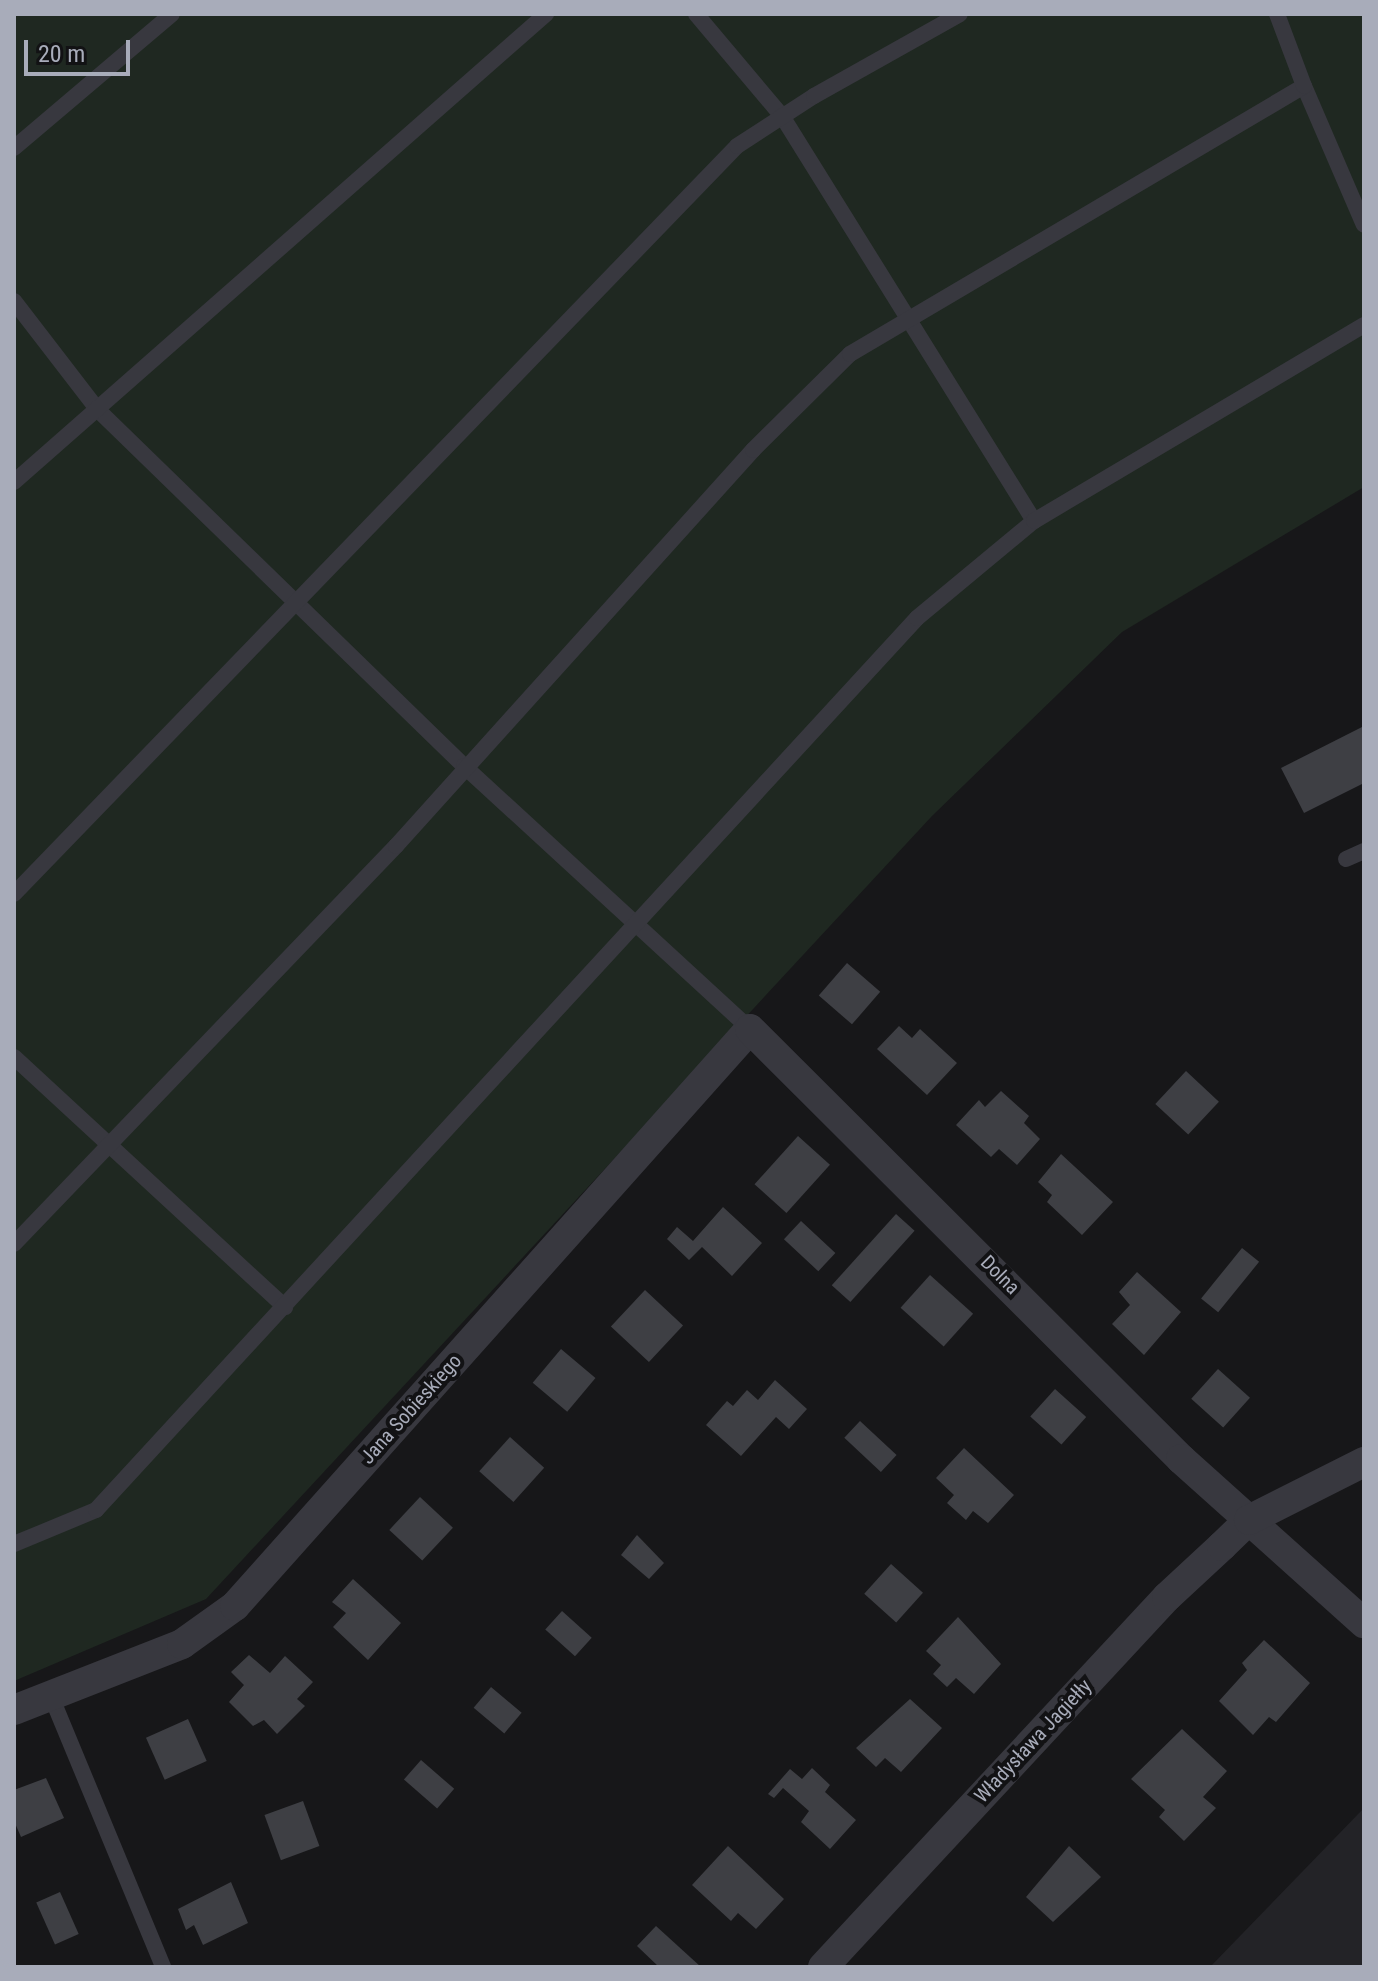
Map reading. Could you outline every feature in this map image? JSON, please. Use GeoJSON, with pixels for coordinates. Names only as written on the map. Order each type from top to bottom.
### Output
{"type":"FeatureCollection","features":[{"type":"Feature","properties":{"kind":"street","name":"Dolna"},"geometry":{"type":"LineString","coordinates":[[750,1029],[1249,1520]]}},
{"type":"Feature","properties":{"kind":"street","name":"Jana Sobieskiego"},"geometry":{"type":"LineString","coordinates":[[14,1710],[182,1644],[235,1606],[750,1029]]}},
{"type":"Feature","properties":{"kind":"street","name":"Władysława Jagiełły"},"geometry":{"type":"LineString","coordinates":[[823,1967],[1167,1597],[1249,1520],[1364,1462]]}},
{"type":"Feature","properties":{"kind":"street"},"geometry":{"type":"LineString","coordinates":[[1249,1520],[1364,1623]]}},
{"type":"Feature","properties":{"kind":"lane"},"geometry":{"type":"LineString","coordinates":[[14,148],[172,14]]}},
{"type":"Feature","properties":{"kind":"lane"},"geometry":{"type":"LineString","coordinates":[[14,482],[546,14]]}},
{"type":"Feature","properties":{"kind":"lane"},"geometry":{"type":"LineString","coordinates":[[696,14],[782,116],[1034,521]]}},
{"type":"Feature","properties":{"kind":"lane"},"geometry":{"type":"LineString","coordinates":[[14,894],[294,600],[737,146],[782,116],[960,14]]}},
{"type":"Feature","properties":{"kind":"lane"},"geometry":{"type":"LineString","coordinates":[[1277,14],[1304,86],[1364,225]]}},
{"type":"Feature","properties":{"kind":"lane"},"geometry":{"type":"LineString","coordinates":[[14,1244],[396,846],[464,766],[753,450],[850,354],[1304,86]]}},
{"type":"Feature","properties":{"kind":"lane"},"geometry":{"type":"LineString","coordinates":[[14,301],[98,410],[464,766],[750,1029]]}},
{"type":"Feature","properties":{"kind":"lane"},"geometry":{"type":"LineString","coordinates":[[14,1544],[96,1510],[917,618],[1034,521],[1364,325]]}},
{"type":"Feature","properties":{"kind":"lane"},"geometry":{"type":"LineString","coordinates":[[1346,859],[1364,851]]}},
{"type":"Feature","properties":{"kind":"lane"},"geometry":{"type":"LineString","coordinates":[[14,1057],[111,1143],[285,1307]]}},
{"type":"Feature","properties":{"kind":"lane"},"geometry":{"type":"LineString","coordinates":[[51,1696],[163,1967]]}},
{"type":"Feature","properties":{"kind":"shaded area"},"geometry":{"type":"Polygon","coordinates":[[[14,14],[1364,14],[1364,487],[1122,632],[932,816],[206,1599],[14,1681],[14,14]]]}},
{"type":"Feature","properties":{"kind":"shaded area"},"geometry":{"type":"Polygon","coordinates":[[[1364,1808],[1364,1967],[1210,1967],[1364,1808]]]}},
{"type":"Feature","properties":{"kind":"building"},"geometry":{"type":"Polygon","coordinates":[[[1364,726],[1364,783],[1304,813],[1281,768],[1364,726]]]}},
{"type":"Feature","properties":{"kind":"building"},"geometry":{"type":"Polygon","coordinates":[[[847,963],[880,992],[852,1024],[819,995],[847,963]]]}},
{"type":"Feature","properties":{"kind":"building"},"geometry":{"type":"Polygon","coordinates":[[[899,1026],[912,1038],[920,1029],[957,1063],[927,1095],[877,1049],[899,1026]]]}},
{"type":"Feature","properties":{"kind":"building"},"geometry":{"type":"Polygon","coordinates":[[[1186,1071],[1219,1102],[1188,1135],[1155,1104],[1186,1071]]]}},
{"type":"Feature","properties":{"kind":"building"},"geometry":{"type":"Polygon","coordinates":[[[1001,1091],[1029,1116],[1024,1123],[1040,1139],[1017,1165],[999,1149],[991,1157],[956,1125],[979,1100],[985,1107],[1001,1091]]]}},
{"type":"Feature","properties":{"kind":"building"},"geometry":{"type":"Polygon","coordinates":[[[798,1136],[830,1165],[786,1213],[755,1184],[798,1136]]]}},
{"type":"Feature","properties":{"kind":"building"},"geometry":{"type":"Polygon","coordinates":[[[1061,1154],[1113,1202],[1082,1235],[1047,1202],[1052,1195],[1038,1182],[1061,1154]]]}},
{"type":"Feature","properties":{"kind":"building"},"geometry":{"type":"Polygon","coordinates":[[[723,1207],[762,1243],[732,1276],[702,1247],[689,1260],[667,1239],[677,1227],[693,1241],[723,1207]]]}},
{"type":"Feature","properties":{"kind":"building"},"geometry":{"type":"Polygon","coordinates":[[[896,1214],[915,1231],[850,1302],[832,1285],[896,1214]]]}},
{"type":"Feature","properties":{"kind":"building"},"geometry":{"type":"Polygon","coordinates":[[[801,1221],[835,1253],[818,1271],[784,1239],[801,1221]]]}},
{"type":"Feature","properties":{"kind":"building"},"geometry":{"type":"Polygon","coordinates":[[[1242,1248],[1259,1262],[1218,1312],[1201,1299],[1242,1248]]]}},
{"type":"Feature","properties":{"kind":"building"},"geometry":{"type":"Polygon","coordinates":[[[1137,1272],[1181,1312],[1144,1355],[1112,1324],[1130,1305],[1119,1292],[1137,1272]]]}},
{"type":"Feature","properties":{"kind":"building"},"geometry":{"type":"Polygon","coordinates":[[[930,1275],[973,1314],[944,1347],[901,1308],[930,1275]]]}},
{"type":"Feature","properties":{"kind":"building"},"geometry":{"type":"Polygon","coordinates":[[[645,1290],[683,1325],[649,1362],[611,1327],[645,1290]]]}},
{"type":"Feature","properties":{"kind":"building"},"geometry":{"type":"Polygon","coordinates":[[[561,1349],[595,1378],[567,1412],[533,1383],[561,1349]]]}},
{"type":"Feature","properties":{"kind":"building"},"geometry":{"type":"Polygon","coordinates":[[[1218,1369],[1250,1398],[1223,1427],[1191,1399],[1218,1369]]]}},
{"type":"Feature","properties":{"kind":"building"},"geometry":{"type":"Polygon","coordinates":[[[775,1380],[807,1409],[789,1429],[776,1417],[741,1456],[706,1425],[727,1401],[733,1406],[747,1390],[758,1400],[775,1380]]]}},
{"type":"Feature","properties":{"kind":"building"},"geometry":{"type":"Polygon","coordinates":[[[1055,1389],[1086,1417],[1061,1445],[1030,1416],[1055,1389]]]}},
{"type":"Feature","properties":{"kind":"building"},"geometry":{"type":"Polygon","coordinates":[[[860,1421],[897,1455],[881,1472],[844,1438],[860,1421]]]}},
{"type":"Feature","properties":{"kind":"building"},"geometry":{"type":"Polygon","coordinates":[[[510,1437],[544,1468],[513,1502],[479,1471],[510,1437]]]}},
{"type":"Feature","properties":{"kind":"building"},"geometry":{"type":"Polygon","coordinates":[[[964,1448],[1014,1495],[988,1523],[973,1511],[966,1520],[947,1503],[954,1495],[936,1478],[964,1448]]]}},
{"type":"Feature","properties":{"kind":"building"},"geometry":{"type":"Polygon","coordinates":[[[420,1497],[453,1528],[422,1561],[389,1530],[420,1497]]]}},
{"type":"Feature","properties":{"kind":"building"},"geometry":{"type":"Polygon","coordinates":[[[637,1535],[664,1563],[649,1579],[621,1555],[637,1535]]]}},
{"type":"Feature","properties":{"kind":"building"},"geometry":{"type":"Polygon","coordinates":[[[891,1564],[923,1593],[896,1622],[864,1594],[891,1564]]]}},
{"type":"Feature","properties":{"kind":"building"},"geometry":{"type":"Polygon","coordinates":[[[353,1579],[401,1623],[368,1660],[333,1627],[346,1613],[332,1602],[353,1579]]]}},
{"type":"Feature","properties":{"kind":"building"},"geometry":{"type":"Polygon","coordinates":[[[562,1611],[592,1638],[575,1656],[545,1630],[562,1611]]]}},
{"type":"Feature","properties":{"kind":"building"},"geometry":{"type":"Polygon","coordinates":[[[958,1617],[1001,1664],[974,1694],[956,1678],[947,1687],[933,1674],[941,1665],[926,1651],[958,1617]]]}},
{"type":"Feature","properties":{"kind":"building"},"geometry":{"type":"Polygon","coordinates":[[[1264,1640],[1310,1683],[1276,1722],[1269,1717],[1253,1735],[1219,1701],[1247,1670],[1242,1663],[1264,1640]]]}},
{"type":"Feature","properties":{"kind":"building"},"geometry":{"type":"Polygon","coordinates":[[[249,1655],[270,1673],[285,1656],[313,1682],[297,1699],[305,1706],[277,1734],[264,1720],[253,1726],[229,1702],[244,1685],[231,1672],[249,1655]]]}},
{"type":"Feature","properties":{"kind":"building"},"geometry":{"type":"Polygon","coordinates":[[[491,1687],[522,1713],[504,1733],[474,1708],[491,1687]]]}},
{"type":"Feature","properties":{"kind":"building"},"geometry":{"type":"Polygon","coordinates":[[[910,1699],[942,1728],[901,1772],[885,1758],[876,1767],[856,1748],[910,1699]]]}},
{"type":"Feature","properties":{"kind":"building"},"geometry":{"type":"Polygon","coordinates":[[[188,1719],[207,1761],[165,1780],[146,1738],[188,1719]]]}},
{"type":"Feature","properties":{"kind":"building"},"geometry":{"type":"Polygon","coordinates":[[[1182,1729],[1227,1771],[1203,1797],[1216,1808],[1184,1841],[1159,1817],[1165,1810],[1131,1779],[1182,1729]]]}},
{"type":"Feature","properties":{"kind":"building"},"geometry":{"type":"Polygon","coordinates":[[[421,1760],[454,1789],[437,1808],[404,1780],[421,1760]]]}},
{"type":"Feature","properties":{"kind":"building"},"geometry":{"type":"Polygon","coordinates":[[[812,1768],[830,1785],[825,1792],[856,1820],[830,1849],[801,1822],[809,1811],[783,1788],[774,1798],[768,1794],[790,1769],[802,1779],[812,1768]]]}},
{"type":"Feature","properties":{"kind":"building"},"geometry":{"type":"Polygon","coordinates":[[[46,1778],[64,1818],[21,1837],[14,1821],[14,1790],[46,1778]]]}},
{"type":"Feature","properties":{"kind":"building"},"geometry":{"type":"Polygon","coordinates":[[[303,1801],[319,1846],[281,1860],[264,1815],[303,1801]]]}},
{"type":"Feature","properties":{"kind":"building"},"geometry":{"type":"Polygon","coordinates":[[[728,1846],[784,1899],[756,1929],[738,1913],[731,1921],[692,1885],[728,1846]]]}},
{"type":"Feature","properties":{"kind":"building"},"geometry":{"type":"Polygon","coordinates":[[[1069,1846],[1101,1877],[1053,1922],[1026,1897],[1069,1846]]]}},
{"type":"Feature","properties":{"kind":"building"},"geometry":{"type":"Polygon","coordinates":[[[231,1882],[248,1923],[203,1945],[194,1925],[186,1930],[178,1909],[231,1882]]]}},
{"type":"Feature","properties":{"kind":"building"},"geometry":{"type":"Polygon","coordinates":[[[60,1892],[79,1934],[55,1945],[36,1903],[60,1892]]]}},
{"type":"Feature","properties":{"kind":"building"},"geometry":{"type":"Polygon","coordinates":[[[656,1926],[701,1967],[659,1967],[637,1946],[656,1926]]]}}]}
